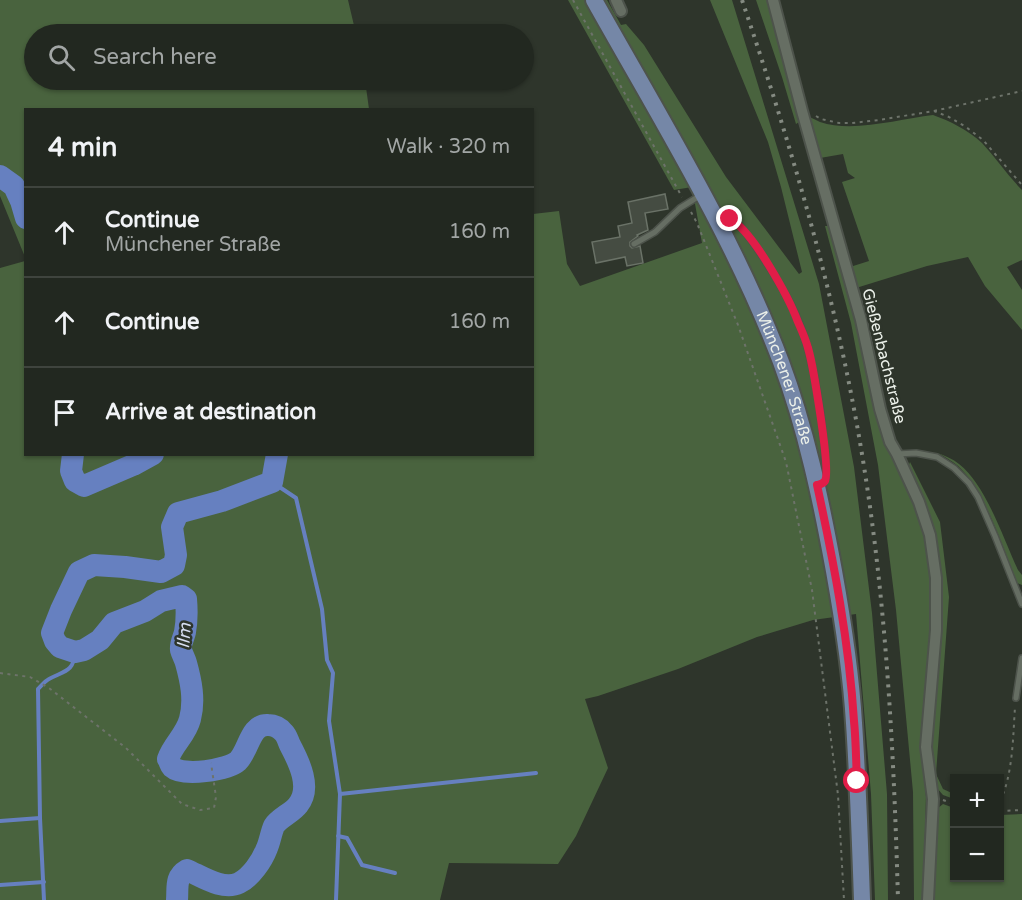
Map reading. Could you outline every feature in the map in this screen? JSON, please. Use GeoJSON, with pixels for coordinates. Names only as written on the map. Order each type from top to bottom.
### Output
{"type":"FeatureCollection","features":[{"type":"Feature","properties":{"kind":"main road","name":"Münchener Straße"},"geometry":{"type":"LineString","coordinates":[[594,0],[717,222],[754,298],[795,404],[817,485],[841,609],[854,721],[862,900]]}},
{"type":"Feature","properties":{"kind":"street"},"geometry":{"type":"LineString","coordinates":[[615,0],[621,11]]}},
{"type":"Feature","properties":{"kind":"street","name":"Gießenbachstraße"},"geometry":{"type":"LineString","coordinates":[[773,0],[858,310],[880,409],[890,442],[919,502],[930,536],[936,578],[936,630],[926,747],[933,800],[928,900]]}},
{"type":"Feature","properties":{"kind":"lane"},"geometry":{"type":"LineString","coordinates":[[634,244],[655,232],[680,208],[702,194]]}},
{"type":"Feature","properties":{"kind":"lane"},"geometry":{"type":"LineString","coordinates":[[717,222],[724,218],[730,219],[747,234],[777,279],[808,348],[821,420],[826,476],[824,483],[817,485]]}},
{"type":"Feature","properties":{"kind":"lane"},"geometry":{"type":"LineString","coordinates":[[897,454],[916,453],[937,457],[954,468],[969,483],[978,497],[1022,604]]}},
{"type":"Feature","properties":{"kind":"lane"},"geometry":{"type":"LineString","coordinates":[[1016,698],[1022,658]]}},
{"type":"Feature","properties":{"kind":"path"},"geometry":{"type":"LineString","coordinates":[[573,0],[697,223],[738,325],[786,462],[812,590],[838,795],[844,900]]}},
{"type":"Feature","properties":{"kind":"path"},"geometry":{"type":"LineString","coordinates":[[802,111],[821,119],[852,123],[934,111],[1022,90]]}},
{"type":"Feature","properties":{"kind":"path"},"geometry":{"type":"LineString","coordinates":[[934,111],[950,117],[983,140],[1022,185]]}},
{"type":"Feature","properties":{"kind":"path"},"geometry":{"type":"LineString","coordinates":[[0,673],[30,677],[49,688],[126,748],[182,804],[200,810],[214,807],[216,797],[211,763]]}},
{"type":"Feature","properties":{"kind":"path"},"geometry":{"type":"LineString","coordinates":[[1004,789],[1011,753],[1016,698]]}},
{"type":"Feature","properties":{"kind":"path"},"geometry":{"type":"LineString","coordinates":[[1004,811],[1022,810]]}},
{"type":"Feature","properties":{"kind":"green space"},"geometry":{"type":"Polygon","coordinates":[[[0,0],[348,0],[354,24],[24,24],[24,90],[366,90],[369,108],[24,108],[24,255],[0,196],[0,0]]]}},
{"type":"Feature","properties":{"kind":"green space"},"geometry":{"type":"Polygon","coordinates":[[[568,0],[607,0],[621,25],[626,24],[644,45],[726,177],[799,274],[802,272],[768,142],[710,0],[732,0],[819,284],[854,467],[872,613],[887,794],[888,900],[875,900],[871,794],[856,614],[813,620],[757,637],[678,669],[585,699],[608,768],[576,836],[558,864],[449,863],[440,900],[0,900],[0,268],[24,261],[24,456],[534,456],[534,214],[559,211],[567,264],[580,286],[702,243],[692,187],[674,190],[568,0]]]}},
{"type":"Feature","properties":{"kind":"green space"},"geometry":{"type":"Polygon","coordinates":[[[756,0],[769,0],[799,122],[796,124],[782,77],[756,0]]]}},
{"type":"Feature","properties":{"kind":"green space"},"geometry":{"type":"Polygon","coordinates":[[[933,115],[959,126],[977,138],[1022,190],[1022,260],[1007,267],[1022,290],[1022,330],[985,286],[968,257],[927,266],[856,288],[850,267],[869,261],[842,182],[855,178],[848,173],[843,154],[820,158],[807,116],[833,125],[861,126],[933,115]]]}},
{"type":"Feature","properties":{"kind":"green space"},"geometry":{"type":"Polygon","coordinates":[[[825,226],[830,226],[885,442],[915,504],[925,536],[930,579],[930,630],[922,746],[926,797],[923,900],[914,900],[913,792],[896,610],[878,465],[851,323],[825,226]]]}},
{"type":"Feature","properties":{"kind":"green space"},"geometry":{"type":"Polygon","coordinates":[[[938,453],[959,464],[978,485],[1022,575],[1022,585],[1017,583],[977,490],[958,466],[938,453]]]}},
{"type":"Feature","properties":{"kind":"green space"},"geometry":{"type":"Polygon","coordinates":[[[910,462],[940,522],[949,597],[936,774],[943,789],[950,792],[950,798],[943,795],[936,787],[930,747],[940,578],[908,467],[910,462]]]}},
{"type":"Feature","properties":{"kind":"green space"},"geometry":{"type":"Polygon","coordinates":[[[943,804],[950,807],[950,882],[1004,882],[1004,815],[1022,814],[1022,900],[932,900],[937,809],[943,804]]]}},
{"type":"Feature","properties":{"kind":"building"},"geometry":{"type":"Polygon","coordinates":[[[665,194],[668,209],[645,213],[648,230],[637,235],[630,242],[632,248],[640,246],[643,263],[627,266],[625,257],[596,263],[592,242],[620,237],[618,226],[632,223],[628,202],[665,194]]]}},
{"type":"Feature","properties":{"kind":"waterway","name":"Ilm"},"geometry":{"type":"LineString","coordinates":[[0,176],[14,186],[24,211]]}},
{"type":"Feature","properties":{"kind":"waterway","name":"Ilm"},"geometry":{"type":"LineString","coordinates":[[73,456],[71,471],[75,481],[84,486],[149,456]]}},
{"type":"Feature","properties":{"kind":"waterway","name":"Ilm"},"geometry":{"type":"LineString","coordinates":[[177,900],[179,879],[187,870],[212,882],[233,885],[248,877],[259,863],[274,826],[298,805],[304,791],[303,775],[287,737],[277,727],[262,726],[253,733],[242,756],[233,764],[195,772],[186,772],[171,766],[168,759],[188,725],[192,705],[192,691],[186,661],[181,650],[187,616],[186,599],[182,596],[161,601],[145,611],[114,623],[100,640],[84,650],[75,652],[60,647],[52,633],[79,572],[94,565],[161,572],[174,565],[176,555],[172,527],[178,513],[222,501],[272,482],[277,456]]}},
{"type":"Feature","properties":{"kind":"waterway"},"geometry":{"type":"LineString","coordinates":[[272,482],[296,498],[322,609],[327,660],[333,673],[329,721],[340,794],[336,900]]}},
{"type":"Feature","properties":{"kind":"waterway"},"geometry":{"type":"LineString","coordinates":[[44,900],[38,689],[70,667],[73,664],[75,652]]}},
{"type":"Feature","properties":{"kind":"waterway"},"geometry":{"type":"LineString","coordinates":[[340,794],[536,773]]}},
{"type":"Feature","properties":{"kind":"waterway"},"geometry":{"type":"LineString","coordinates":[[0,821],[40,818]]}},
{"type":"Feature","properties":{"kind":"waterway"},"geometry":{"type":"LineString","coordinates":[[338,836],[347,838],[362,865],[395,873]]}},
{"type":"Feature","properties":{"kind":"waterway"},"geometry":{"type":"LineString","coordinates":[[0,885],[44,882]]}},
{"type":"Feature","properties":{"kind":"railway"},"geometry":{"type":"LineString","coordinates":[[742,0],[780,116],[814,234],[855,412],[873,526],[884,632],[892,739],[898,900]]}},
{"type":"Feature","properties":{"kind":"route"},"geometry":{"type":"LineString","coordinates":[[730,219],[747,234],[772,271],[786,296],[808,348],[821,420],[826,468],[824,483],[817,485],[834,568],[847,651],[857,781]]}}]}
